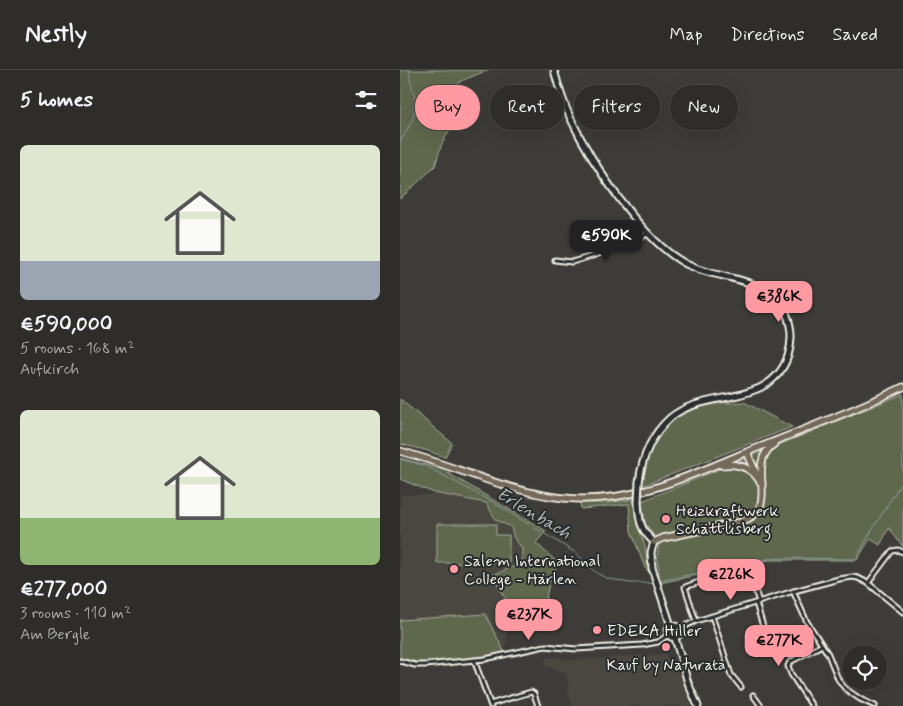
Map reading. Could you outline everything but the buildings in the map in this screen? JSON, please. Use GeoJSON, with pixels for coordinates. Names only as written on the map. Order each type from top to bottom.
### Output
{"type":"FeatureCollection","features":[{"type":"Feature","properties":{"kind":"main road"},"geometry":{"type":"LineString","coordinates":[[400,451],[524,491],[551,497],[577,499],[611,498],[656,488],[784,438],[903,388]]}},
{"type":"Feature","properties":{"kind":"main road"},"geometry":{"type":"LineString","coordinates":[[760,479],[761,460],[765,452],[784,438]]}},
{"type":"Feature","properties":{"kind":"main road"},"geometry":{"type":"LineString","coordinates":[[654,542],[663,538],[744,521],[754,514],[761,504],[762,487],[749,452]]}},
{"type":"Feature","properties":{"kind":"main road"},"geometry":{"type":"LineString","coordinates":[[712,466],[740,465],[760,479]]}},
{"type":"Feature","properties":{"kind":"street"},"geometry":{"type":"LineString","coordinates":[[554,70],[569,114],[583,142],[621,201],[649,233],[664,248],[685,263],[712,273],[758,285],[779,301],[790,326],[792,339],[790,351],[779,373],[770,382],[745,394],[705,401],[677,413],[660,429],[648,448],[641,467],[638,502],[639,515],[642,527],[654,542],[651,552],[652,568],[671,626]]}},
{"type":"Feature","properties":{"kind":"street"},"geometry":{"type":"LineString","coordinates":[[555,260],[572,262],[605,252],[649,233]]}},
{"type":"Feature","properties":{"kind":"street"},"geometry":{"type":"LineString","coordinates":[[868,583],[892,551],[898,550],[903,552]]}},
{"type":"Feature","properties":{"kind":"street"},"geometry":{"type":"LineString","coordinates":[[696,621],[685,587],[702,581],[707,582],[721,578],[746,576],[751,578],[770,650]]}},
{"type":"Feature","properties":{"kind":"street"},"geometry":{"type":"LineString","coordinates":[[679,629],[696,621],[793,591],[853,576],[868,583],[903,612]]}},
{"type":"Feature","properties":{"kind":"street"},"geometry":{"type":"LineString","coordinates":[[793,591],[807,622],[831,660],[838,679],[847,690],[875,706]]}},
{"type":"Feature","properties":{"kind":"street"},"geometry":{"type":"LineString","coordinates":[[712,616],[731,675],[741,687]]}},
{"type":"Feature","properties":{"kind":"street"},"geometry":{"type":"LineString","coordinates":[[671,626],[676,626],[679,629]]}},
{"type":"Feature","properties":{"kind":"street"},"geometry":{"type":"LineString","coordinates":[[668,635],[668,629],[671,626]]}},
{"type":"Feature","properties":{"kind":"street"},"geometry":{"type":"LineString","coordinates":[[668,635],[670,638],[675,638],[680,634],[679,629]]}},
{"type":"Feature","properties":{"kind":"street"},"geometry":{"type":"LineString","coordinates":[[400,661],[415,665],[425,665],[485,659],[545,646],[576,649],[642,645],[658,642],[668,635]]}},
{"type":"Feature","properties":{"kind":"street"},"geometry":{"type":"LineString","coordinates":[[675,638],[688,683],[698,706]]}},
{"type":"Feature","properties":{"kind":"street"},"geometry":{"type":"LineString","coordinates":[[812,706],[791,674],[788,666],[790,662],[822,645]]}},
{"type":"Feature","properties":{"kind":"street"},"geometry":{"type":"LineString","coordinates":[[474,660],[490,705],[530,692],[534,694],[538,706]]}},
{"type":"Feature","properties":{"kind":"street"},"geometry":{"type":"LineString","coordinates":[[753,695],[761,706]]}},
{"type":"Feature","properties":{"kind":"shaded area","name":"Salem International College - Härlen"},"geometry":{"type":"Polygon","coordinates":[[[434,493],[486,503],[496,520],[511,527],[514,538],[522,549],[522,563],[500,590],[507,602],[510,614],[505,653],[485,614],[400,620],[400,495],[434,495],[434,493]]]}},
{"type":"Feature","properties":{"kind":"shaded area"},"geometry":{"type":"Polygon","coordinates":[[[665,654],[673,665],[667,668],[668,671],[679,670],[691,706],[571,706],[566,673],[545,666],[546,658],[556,657],[570,660],[665,654]]]}},
{"type":"Feature","properties":{"kind":"green space"},"geometry":{"type":"Polygon","coordinates":[[[400,70],[488,70],[461,81],[457,85],[415,85],[415,130],[449,131],[441,146],[435,166],[400,199],[400,70]]]}},
{"type":"Feature","properties":{"kind":"green space"},"geometry":{"type":"Polygon","coordinates":[[[903,394],[903,547],[889,528],[880,545],[870,539],[857,560],[769,560],[660,583],[657,557],[659,543],[645,523],[642,501],[903,394]]]}},
{"type":"Feature","properties":{"kind":"green space"},"geometry":{"type":"Polygon","coordinates":[[[400,399],[452,443],[445,457],[400,444],[400,399]]]}},
{"type":"Feature","properties":{"kind":"green space"},"geometry":{"type":"Polygon","coordinates":[[[720,401],[726,403],[744,402],[792,427],[642,486],[651,448],[667,423],[686,411],[720,401]]]}},
{"type":"Feature","properties":{"kind":"green space"},"geometry":{"type":"Polygon","coordinates":[[[400,458],[441,469],[546,531],[536,543],[558,563],[549,583],[544,609],[510,614],[507,602],[493,575],[522,563],[522,549],[514,538],[511,527],[496,520],[486,503],[434,493],[400,479],[400,458]]]}},
{"type":"Feature","properties":{"kind":"green space"},"geometry":{"type":"Polygon","coordinates":[[[634,499],[637,523],[645,546],[649,572],[645,568],[631,531],[629,504],[581,509],[580,503],[608,503],[634,499]]]}},
{"type":"Feature","properties":{"kind":"green space"},"geometry":{"type":"Polygon","coordinates":[[[437,524],[496,524],[496,535],[509,535],[509,563],[437,563],[437,524]]]}},
{"type":"Feature","properties":{"kind":"green space"},"geometry":{"type":"Polygon","coordinates":[[[485,614],[505,653],[481,658],[420,663],[400,659],[400,620],[485,614]]]}},
{"type":"Feature","properties":{"kind":"waterway"},"geometry":{"type":"LineString","coordinates":[[400,142],[412,121],[416,103],[410,81],[410,70]]}},
{"type":"Feature","properties":{"kind":"waterway","name":"Erlenbach"},"geometry":{"type":"LineString","coordinates":[[400,459],[426,466],[494,503],[576,553],[595,572],[606,578],[629,583],[652,583]]}},
{"type":"Feature","properties":{"kind":"waterway","name":"Erlenbach"},"geometry":{"type":"LineString","coordinates":[[659,581],[767,559],[856,559],[903,480]]}},
{"type":"Feature","properties":{"kind":"place","name":"Heizkraftwerk Schättlisberg"},"geometry":{"type":"Point","coordinates":[666,519]}},
{"type":"Feature","properties":{"kind":"place","name":"Salem International College - Härlen"},"geometry":{"type":"Point","coordinates":[454,569]}},
{"type":"Feature","properties":{"kind":"place","name":"EDEKA Hiller"},"geometry":{"type":"Point","coordinates":[597,630]}},
{"type":"Feature","properties":{"kind":"place","name":"Kauf by Naturata"},"geometry":{"type":"Point","coordinates":[666,647]}}]}
